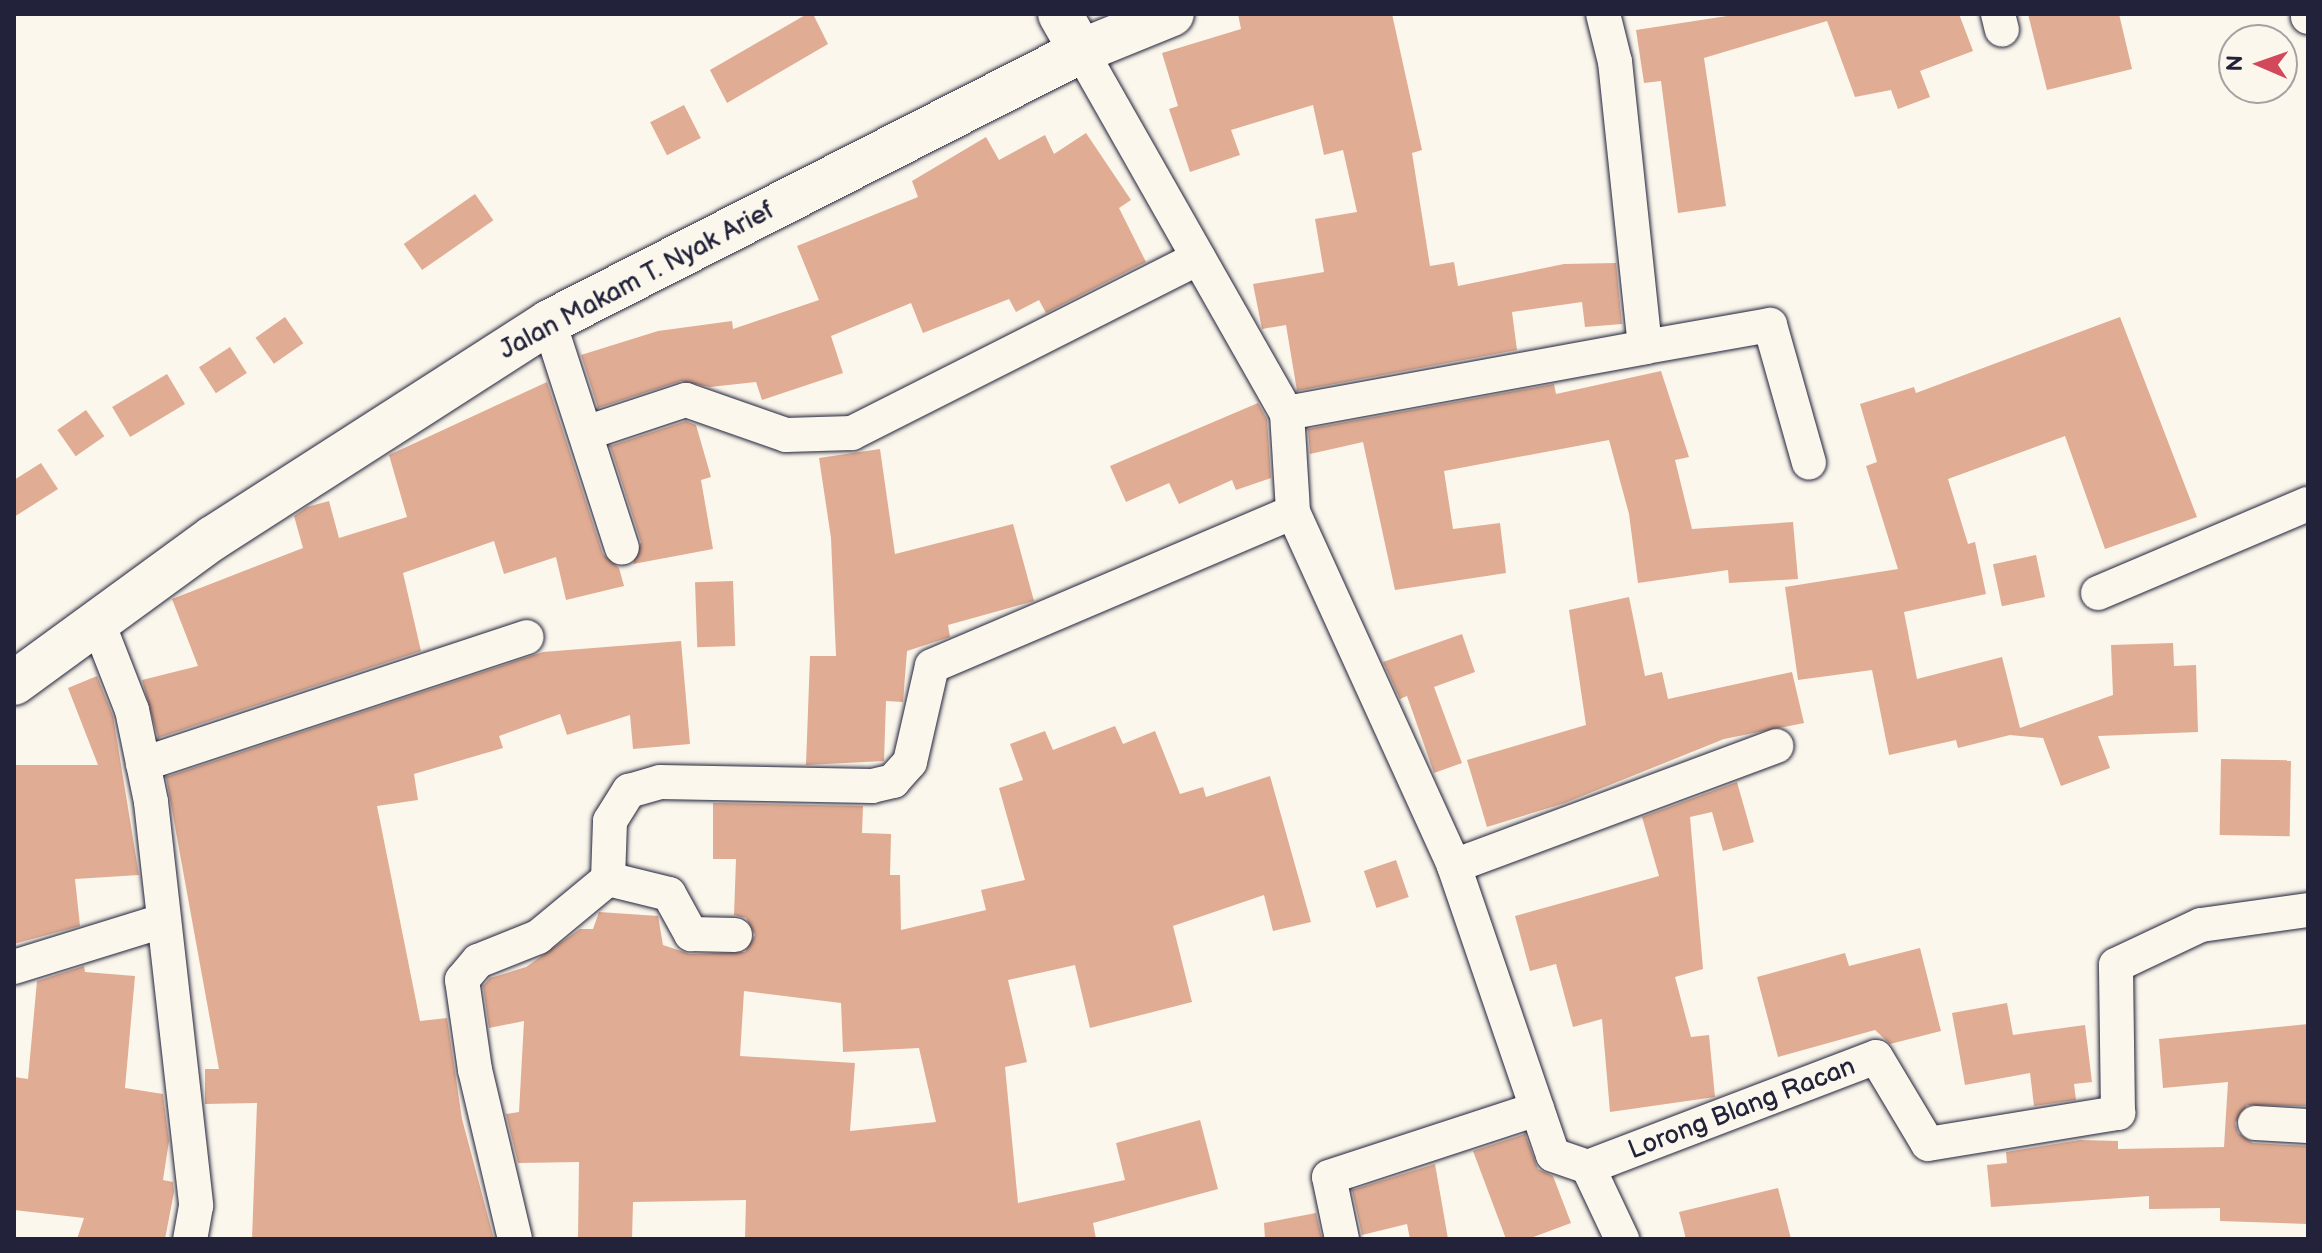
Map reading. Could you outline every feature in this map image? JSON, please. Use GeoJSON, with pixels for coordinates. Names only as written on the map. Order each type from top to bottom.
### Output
{"type":"FeatureCollection","features":[{"type":"Feature","properties":{"kind":"street"},"geometry":{"type":"LineString","coordinates":[[1060,14],[1287,413],[1293,512],[1454,866],[1553,1155],[1588,1167],[1622,1239]]}},
{"type":"Feature","properties":{"kind":"street","name":"Jalan Makam T. Nyak Arief"},"geometry":{"type":"LineString","coordinates":[[14,683],[213,538],[549,322],[1081,51],[1172,14]]}},
{"type":"Feature","properties":{"kind":"street"},"geometry":{"type":"LineString","coordinates":[[1603,14],[1615,62],[1645,347]]}},
{"type":"Feature","properties":{"kind":"street"},"geometry":{"type":"LineString","coordinates":[[589,432],[686,400],[786,435],[852,433],[1198,258]]}},
{"type":"Feature","properties":{"kind":"street"},"geometry":{"type":"LineString","coordinates":[[549,322],[589,432],[622,548]]}},
{"type":"Feature","properties":{"kind":"street"},"geometry":{"type":"LineString","coordinates":[[1287,413],[1770,325],[1809,463]]}},
{"type":"Feature","properties":{"kind":"street"},"geometry":{"type":"LineString","coordinates":[[2098,593],[2308,504]]}},
{"type":"Feature","properties":{"kind":"street"},"geometry":{"type":"LineString","coordinates":[[515,1239],[475,1070],[462,980],[478,961],[538,937],[608,879],[610,821],[629,791],[660,782],[872,786],[893,781],[910,762],[932,666],[1293,512]]}},
{"type":"Feature","properties":{"kind":"street"},"geometry":{"type":"LineString","coordinates":[[98,623],[132,710],[143,764],[159,922],[196,1206],[190,1239]]}},
{"type":"Feature","properties":{"kind":"street"},"geometry":{"type":"LineString","coordinates":[[143,764],[527,637]]}},
{"type":"Feature","properties":{"kind":"street"},"geometry":{"type":"LineString","coordinates":[[1454,866],[1776,746]]}},
{"type":"Feature","properties":{"kind":"street"},"geometry":{"type":"LineString","coordinates":[[608,879],[669,894],[691,934],[735,935]]}},
{"type":"Feature","properties":{"kind":"street","name":"Lorong Blang Racan"},"geometry":{"type":"LineString","coordinates":[[1588,1167],[1876,1057],[1928,1144],[2118,1113],[2116,965],[2201,925],[2308,910]]}},
{"type":"Feature","properties":{"kind":"street"},"geometry":{"type":"LineString","coordinates":[[14,967],[159,922]]}},
{"type":"Feature","properties":{"kind":"street"},"geometry":{"type":"LineString","coordinates":[[1342,1239],[1329,1177],[1537,1109]]}},
{"type":"Feature","properties":{"kind":"street"},"geometry":{"type":"LineString","coordinates":[[2255,1123],[2308,1126]]}},
{"type":"Feature","properties":{"kind":"building"},"geometry":{"type":"Polygon","coordinates":[[[807,14],[813,14],[828,44],[727,103],[710,70],[807,14]]]}},
{"type":"Feature","properties":{"kind":"building"},"geometry":{"type":"Polygon","coordinates":[[[1238,14],[1392,14],[1422,150],[1412,153],[1430,266],[1454,262],[1458,286],[1564,264],[1616,263],[1622,324],[1585,327],[1582,302],[1512,312],[1517,350],[1297,391],[1286,325],[1262,329],[1253,284],[1324,272],[1315,219],[1357,212],[1343,150],[1324,155],[1313,105],[1231,130],[1240,155],[1190,172],[1169,109],[1178,106],[1162,53],[1241,29],[1238,14]]]}},
{"type":"Feature","properties":{"kind":"building"},"geometry":{"type":"Polygon","coordinates":[[[1740,14],[1959,14],[1973,51],[1920,71],[1930,97],[1898,109],[1891,90],[1855,97],[1827,21],[1704,58],[1726,206],[1678,213],[1661,81],[1644,83],[1636,30],[1740,14]]]}},
{"type":"Feature","properties":{"kind":"building"},"geometry":{"type":"Polygon","coordinates":[[[2028,14],[2119,14],[2132,69],[2047,90],[2028,14]]]}},
{"type":"Feature","properties":{"kind":"building"},"geometry":{"type":"Polygon","coordinates":[[[684,105],[701,138],[667,155],[650,122],[684,105]]]}},
{"type":"Feature","properties":{"kind":"building"},"geometry":{"type":"Polygon","coordinates":[[[1086,133],[1131,200],[1119,208],[1146,262],[1046,313],[1039,300],[1016,312],[1009,299],[923,333],[911,303],[831,336],[843,373],[762,400],[756,382],[710,387],[681,381],[598,408],[581,355],[658,331],[732,321],[733,329],[819,300],[797,246],[918,197],[912,181],[986,137],[999,160],[1045,135],[1054,154],[1086,133]]]}},
{"type":"Feature","properties":{"kind":"building"},"geometry":{"type":"Polygon","coordinates":[[[475,194],[493,220],[422,270],[404,244],[475,194]]]}},
{"type":"Feature","properties":{"kind":"building"},"geometry":{"type":"Polygon","coordinates":[[[285,317],[303,343],[274,364],[256,338],[285,317]]]}},
{"type":"Feature","properties":{"kind":"building"},"geometry":{"type":"Polygon","coordinates":[[[2120,317],[2197,517],[2105,549],[2065,436],[1948,479],[1968,544],[1975,542],[1986,594],[1904,612],[1917,679],[2002,657],[2020,728],[2113,695],[2111,645],[2173,643],[2174,666],[2196,665],[2198,732],[2098,736],[2110,768],[2061,786],[2043,738],[2010,735],[1958,748],[1956,740],[1889,755],[1872,670],[1798,680],[1785,587],[1898,569],[1866,466],[1877,462],[1860,404],[1914,387],[1916,393],[2120,317]]]}},
{"type":"Feature","properties":{"kind":"building"},"geometry":{"type":"Polygon","coordinates":[[[230,347],[247,373],[216,393],[199,367],[230,347]]]}},
{"type":"Feature","properties":{"kind":"building"},"geometry":{"type":"Polygon","coordinates":[[[1661,371],[1689,457],[1675,460],[1692,529],[1793,522],[1798,579],[1729,583],[1728,570],[1638,583],[1629,514],[1609,440],[1444,471],[1453,529],[1500,523],[1506,573],[1395,590],[1363,442],[1310,454],[1308,429],[1554,384],[1556,394],[1661,371]]]}},
{"type":"Feature","properties":{"kind":"building"},"geometry":{"type":"Polygon","coordinates":[[[167,374],[185,404],[130,437],[112,407],[167,374]]]}},
{"type":"Feature","properties":{"kind":"building"},"geometry":{"type":"Polygon","coordinates":[[[547,382],[603,554],[619,568],[624,586],[566,600],[556,557],[504,574],[494,541],[403,573],[421,651],[158,738],[142,680],[198,666],[172,599],[303,548],[294,516],[307,507],[329,501],[339,538],[407,517],[389,455],[547,382]]]}},
{"type":"Feature","properties":{"kind":"building"},"geometry":{"type":"Polygon","coordinates":[[[1258,403],[1267,419],[1271,478],[1236,490],[1232,480],[1179,504],[1169,483],[1126,502],[1110,466],[1258,403]]]}},
{"type":"Feature","properties":{"kind":"building"},"geometry":{"type":"Polygon","coordinates":[[[86,410],[104,436],[76,456],[57,430],[86,410]]]}},
{"type":"Feature","properties":{"kind":"building"},"geometry":{"type":"Polygon","coordinates":[[[686,421],[696,425],[711,477],[701,480],[713,549],[633,564],[641,542],[610,446],[686,421]]]}},
{"type":"Feature","properties":{"kind":"building"},"geometry":{"type":"Polygon","coordinates":[[[880,449],[895,554],[1013,524],[1034,601],[948,625],[950,637],[907,651],[903,702],[886,701],[884,761],[806,765],[810,656],[836,656],[831,538],[819,458],[880,449]]]}},
{"type":"Feature","properties":{"kind":"building"},"geometry":{"type":"Polygon","coordinates":[[[41,463],[58,489],[14,517],[14,480],[41,463]]]}},
{"type":"Feature","properties":{"kind":"building"},"geometry":{"type":"Polygon","coordinates":[[[2036,555],[2045,597],[2002,606],[1993,564],[2036,555]]]}},
{"type":"Feature","properties":{"kind":"building"},"geometry":{"type":"Polygon","coordinates":[[[733,581],[735,646],[697,647],[695,582],[733,581]]]}},
{"type":"Feature","properties":{"kind":"building"},"geometry":{"type":"Polygon","coordinates":[[[1629,597],[1645,676],[1662,672],[1668,699],[1792,672],[1804,723],[1724,739],[1565,803],[1487,827],[1467,760],[1586,725],[1569,610],[1629,597]]]}},
{"type":"Feature","properties":{"kind":"building"},"geometry":{"type":"Polygon","coordinates":[[[1462,634],[1475,672],[1434,687],[1462,763],[1434,773],[1407,696],[1400,699],[1383,662],[1462,634]]]}},
{"type":"Feature","properties":{"kind":"building"},"geometry":{"type":"Polygon","coordinates":[[[681,641],[690,744],[633,749],[630,715],[567,735],[560,714],[499,736],[503,748],[414,774],[418,800],[377,806],[420,1021],[447,1018],[462,1119],[494,1239],[252,1239],[257,1103],[205,1104],[205,1069],[219,1069],[166,777],[543,652],[681,641]]]}},
{"type":"Feature","properties":{"kind":"building"},"geometry":{"type":"Polygon","coordinates":[[[97,676],[113,716],[139,875],[75,879],[80,926],[14,944],[14,765],[98,765],[68,688],[97,676]]]}},
{"type":"Feature","properties":{"kind":"building"},"geometry":{"type":"Polygon","coordinates":[[[1115,726],[1123,744],[1155,731],[1180,794],[1203,787],[1206,797],[1270,776],[1311,922],[1273,931],[1264,895],[1173,926],[1192,1002],[1090,1028],[1075,965],[1008,980],[1027,1062],[1005,1067],[1018,1203],[1125,1180],[1116,1143],[1200,1120],[1218,1189],[1093,1223],[1096,1239],[745,1239],[746,1200],[633,1202],[632,1239],[578,1239],[579,1162],[518,1163],[506,1114],[519,1112],[524,1021],[489,1028],[483,986],[490,978],[526,967],[580,929],[593,929],[599,912],[658,916],[663,945],[690,954],[745,952],[755,935],[746,918],[734,915],[736,859],[713,859],[713,803],[863,806],[862,833],[891,834],[890,875],[900,875],[901,930],[986,910],[981,890],[1025,880],[999,788],[1023,780],[1010,744],[1045,731],[1053,750],[1115,726]],[[744,991],[740,1056],[855,1063],[850,1131],[936,1122],[919,1048],[843,1052],[841,1003],[744,991]]]}},
{"type":"Feature","properties":{"kind":"building"},"geometry":{"type":"Polygon","coordinates":[[[2221,759],[2291,760],[2290,836],[2220,835],[2221,759]]]}},
{"type":"Feature","properties":{"kind":"building"},"geometry":{"type":"Polygon","coordinates":[[[1737,782],[1754,842],[1723,851],[1712,812],[1690,817],[1703,969],[1675,977],[1691,1037],[1709,1035],[1715,1097],[1610,1112],[1602,1019],[1573,1027],[1556,964],[1530,971],[1515,916],[1659,876],[1642,817],[1737,782]]]}},
{"type":"Feature","properties":{"kind":"building"},"geometry":{"type":"Polygon","coordinates":[[[1396,860],[1409,897],[1377,908],[1364,871],[1396,860]]]}},
{"type":"Feature","properties":{"kind":"building"},"geometry":{"type":"Polygon","coordinates":[[[1920,948],[1941,1031],[1890,1044],[1875,1030],[1778,1057],[1757,977],[1845,953],[1849,966],[1920,948]]]}},
{"type":"Feature","properties":{"kind":"building"},"geometry":{"type":"Polygon","coordinates":[[[84,966],[85,972],[135,976],[125,1088],[163,1094],[169,1141],[163,1180],[173,1182],[174,1192],[165,1239],[77,1239],[84,1218],[14,1210],[14,1077],[28,1079],[37,981],[84,966]]]}},
{"type":"Feature","properties":{"kind":"building"},"geometry":{"type":"Polygon","coordinates":[[[2007,1003],[2013,1035],[2085,1025],[2092,1082],[2074,1084],[2076,1100],[2034,1106],[2030,1073],[1965,1085],[1952,1013],[2007,1003]]]}},
{"type":"Feature","properties":{"kind":"building"},"geometry":{"type":"Polygon","coordinates":[[[2308,1024],[2308,1106],[2247,1105],[2235,1123],[2238,1133],[2253,1143],[2308,1146],[2308,1224],[2220,1221],[2220,1208],[2149,1209],[2149,1196],[1991,1207],[1987,1165],[2007,1163],[2006,1152],[2080,1140],[2118,1141],[2118,1149],[2224,1147],[2228,1082],[2163,1088],[2159,1039],[2308,1024]]]}},
{"type":"Feature","properties":{"kind":"building"},"geometry":{"type":"Polygon","coordinates":[[[1525,1134],[1538,1169],[1553,1176],[1571,1223],[1528,1239],[1506,1239],[1473,1151],[1525,1134]]]}},
{"type":"Feature","properties":{"kind":"building"},"geometry":{"type":"Polygon","coordinates":[[[1435,1164],[1448,1239],[1410,1239],[1407,1224],[1362,1235],[1352,1190],[1435,1164]]]}},
{"type":"Feature","properties":{"kind":"building"},"geometry":{"type":"Polygon","coordinates":[[[1778,1188],[1791,1239],[1686,1239],[1679,1212],[1778,1188]]]}},
{"type":"Feature","properties":{"kind":"building"},"geometry":{"type":"Polygon","coordinates":[[[1316,1213],[1322,1239],[1265,1239],[1264,1223],[1316,1213]]]}}]}
